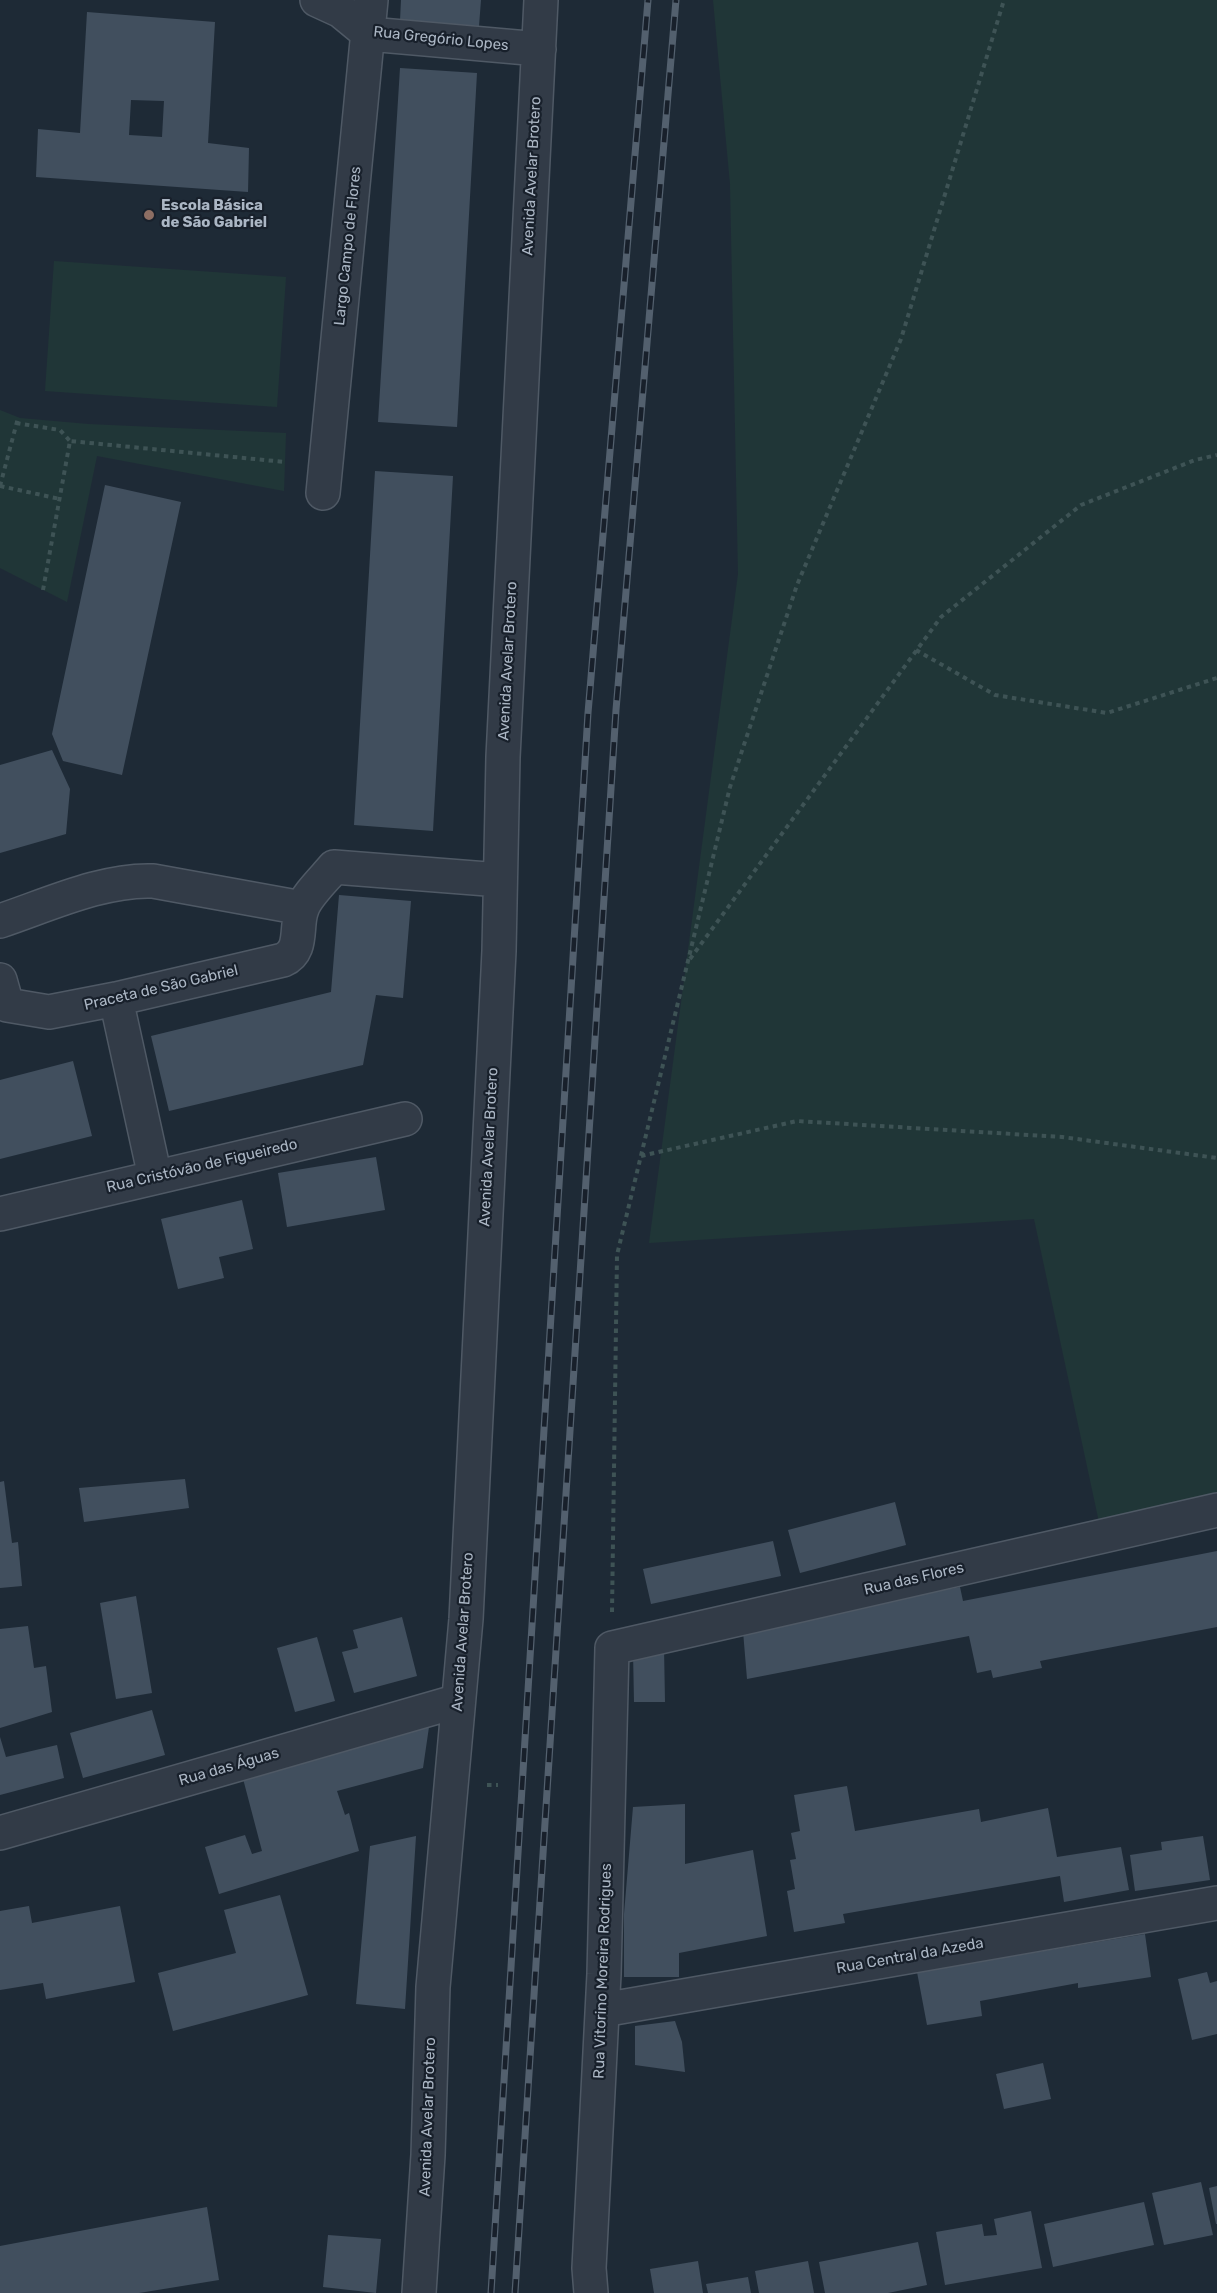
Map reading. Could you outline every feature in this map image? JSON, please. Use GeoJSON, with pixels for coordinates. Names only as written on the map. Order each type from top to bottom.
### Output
{"type":"FeatureCollection","features":[{"type":"Feature","properties":{"kind":"street","name":"Rua Gregório Lopes"},"geometry":{"type":"LineString","coordinates":[[317,0],[341,11],[369,34],[539,49]]}},
{"type":"Feature","properties":{"kind":"street","name":"Largo Campo de Flores"},"geometry":{"type":"LineString","coordinates":[[323,493],[371,0]]}},
{"type":"Feature","properties":{"kind":"street","name":"Avenida Avelar Brotero"},"geometry":{"type":"LineString","coordinates":[[419,2293],[428,2155],[433,1987],[466,1619],[499,951],[503,757],[541,0]]}},
{"type":"Feature","properties":{"kind":"street","name":"Praceta de São Gabriel"},"geometry":{"type":"LineString","coordinates":[[0,980],[6,1005],[49,1012],[116,999],[287,958],[296,946],[302,908],[334,867],[500,879]]}},
{"type":"Feature","properties":{"kind":"street"},"geometry":{"type":"LineString","coordinates":[[0,921],[107,885],[137,880],[302,908]]}},
{"type":"Feature","properties":{"kind":"street"},"geometry":{"type":"LineString","coordinates":[[116,999],[155,1177]]}},
{"type":"Feature","properties":{"kind":"street","name":"Rua Cristóvão de Figueiredo"},"geometry":{"type":"LineString","coordinates":[[0,1214],[405,1119]]}},
{"type":"Feature","properties":{"kind":"street","name":"Rua das Flores"},"geometry":{"type":"LineString","coordinates":[[612,1648],[1217,1510]]}},
{"type":"Feature","properties":{"kind":"street","name":"Rua Vitorino Moreira Rodrigues"},"geometry":{"type":"LineString","coordinates":[[591,2293],[589,2268],[603,2010],[612,1648]]}},
{"type":"Feature","properties":{"kind":"street","name":"Rua das Águas"},"geometry":{"type":"LineString","coordinates":[[0,1833],[458,1701]]}},
{"type":"Feature","properties":{"kind":"street","name":"Rua Central da Azeda"},"geometry":{"type":"LineString","coordinates":[[603,2010],[1217,1903]]}},
{"type":"Feature","properties":{"kind":"path"},"geometry":{"type":"LineString","coordinates":[[612,1648],[617,1255],[729,787],[797,585],[901,339],[1004,0]]}},
{"type":"Feature","properties":{"kind":"path"},"geometry":{"type":"LineString","coordinates":[[60,499],[0,486],[17,420],[60,430],[70,441],[285,462]]}},
{"type":"Feature","properties":{"kind":"path"},"geometry":{"type":"LineString","coordinates":[[43,590],[70,441]]}},
{"type":"Feature","properties":{"kind":"path"},"geometry":{"type":"LineString","coordinates":[[688,962],[941,617],[1081,505],[1195,460],[1217,455]]}},
{"type":"Feature","properties":{"kind":"path"},"geometry":{"type":"LineString","coordinates":[[916,651],[995,695],[1107,713],[1217,678]]}},
{"type":"Feature","properties":{"kind":"path"},"geometry":{"type":"LineString","coordinates":[[641,1156],[797,1121],[1062,1137],[1217,1158]]}},
{"type":"Feature","properties":{"kind":"green space"},"geometry":{"type":"Polygon","coordinates":[[[713,0],[1217,0],[1217,1500],[1100,1527],[1034,1219],[649,1243],[738,574],[730,184],[713,0]]]}},
{"type":"Feature","properties":{"kind":"green space"},"geometry":{"type":"Polygon","coordinates":[[[54,261],[286,277],[277,407],[45,391],[54,261]]]}},
{"type":"Feature","properties":{"kind":"green space"},"geometry":{"type":"Polygon","coordinates":[[[0,410],[20,418],[88,424],[286,433],[284,491],[97,456],[67,602],[0,568],[0,410]]]}},
{"type":"Feature","properties":{"kind":"building"},"geometry":{"type":"Polygon","coordinates":[[[401,0],[481,0],[479,26],[400,21],[401,0]]]}},
{"type":"Feature","properties":{"kind":"building"},"geometry":{"type":"Polygon","coordinates":[[[87,12],[215,22],[208,143],[249,148],[248,192],[36,177],[38,129],[80,133],[87,12]],[[131,100],[129,135],[162,137],[164,101],[131,100]]]}},
{"type":"Feature","properties":{"kind":"building"},"geometry":{"type":"Polygon","coordinates":[[[400,68],[477,73],[457,427],[378,422],[400,68]]]}},
{"type":"Feature","properties":{"kind":"building"},"geometry":{"type":"Polygon","coordinates":[[[375,471],[453,476],[433,831],[354,825],[375,471]]]}},
{"type":"Feature","properties":{"kind":"building"},"geometry":{"type":"Polygon","coordinates":[[[105,485],[181,502],[122,775],[63,761],[52,734],[105,485]]]}},
{"type":"Feature","properties":{"kind":"building"},"geometry":{"type":"Polygon","coordinates":[[[52,750],[70,789],[66,834],[0,853],[0,765],[52,750]]]}},
{"type":"Feature","properties":{"kind":"building"},"geometry":{"type":"Polygon","coordinates":[[[339,895],[411,901],[403,998],[376,995],[363,1065],[169,1111],[151,1036],[331,992],[339,895]]]}},
{"type":"Feature","properties":{"kind":"building"},"geometry":{"type":"Polygon","coordinates":[[[73,1061],[92,1136],[0,1159],[0,1080],[73,1061]]]}},
{"type":"Feature","properties":{"kind":"building"},"geometry":{"type":"Polygon","coordinates":[[[376,1157],[385,1210],[287,1227],[278,1173],[376,1157]]]}},
{"type":"Feature","properties":{"kind":"building"},"geometry":{"type":"Polygon","coordinates":[[[242,1200],[253,1249],[219,1257],[224,1278],[178,1289],[161,1219],[242,1200]]]}},
{"type":"Feature","properties":{"kind":"building"},"geometry":{"type":"Polygon","coordinates":[[[185,1479],[189,1508],[84,1522],[79,1488],[185,1479]]]}},
{"type":"Feature","properties":{"kind":"building"},"geometry":{"type":"Polygon","coordinates":[[[4,1481],[12,1543],[18,1542],[22,1586],[0,1588],[0,1482],[4,1481]]]}},
{"type":"Feature","properties":{"kind":"building"},"geometry":{"type":"Polygon","coordinates":[[[895,1502],[906,1545],[800,1573],[788,1530],[895,1502]]]}},
{"type":"Feature","properties":{"kind":"building"},"geometry":{"type":"Polygon","coordinates":[[[773,1541],[781,1576],[651,1604],[643,1569],[773,1541]]]}},
{"type":"Feature","properties":{"kind":"building"},"geometry":{"type":"Polygon","coordinates":[[[1217,1551],[1217,1627],[1040,1661],[1042,1668],[993,1678],[991,1670],[977,1673],[969,1636],[747,1679],[743,1631],[795,1617],[960,1587],[963,1601],[1217,1551]]]}},
{"type":"Feature","properties":{"kind":"building"},"geometry":{"type":"Polygon","coordinates":[[[136,1596],[152,1693],[116,1699],[100,1603],[136,1596]]]}},
{"type":"Feature","properties":{"kind":"building"},"geometry":{"type":"Polygon","coordinates":[[[402,1617],[417,1676],[354,1693],[342,1652],[358,1648],[353,1630],[402,1617]]]}},
{"type":"Feature","properties":{"kind":"building"},"geometry":{"type":"Polygon","coordinates":[[[28,1626],[34,1668],[46,1666],[52,1712],[0,1728],[0,1629],[28,1626]]]}},
{"type":"Feature","properties":{"kind":"building"},"geometry":{"type":"Polygon","coordinates":[[[317,1637],[335,1701],[295,1712],[277,1648],[317,1637]]]}},
{"type":"Feature","properties":{"kind":"building"},"geometry":{"type":"Polygon","coordinates":[[[664,1648],[665,1702],[634,1702],[633,1651],[664,1648]]]}},
{"type":"Feature","properties":{"kind":"building"},"geometry":{"type":"Polygon","coordinates":[[[152,1710],[165,1755],[83,1778],[70,1733],[152,1710]]]}},
{"type":"Feature","properties":{"kind":"building"},"geometry":{"type":"Polygon","coordinates":[[[406,1724],[429,1727],[423,1768],[337,1791],[345,1815],[349,1813],[359,1851],[219,1894],[205,1847],[245,1835],[252,1854],[262,1851],[241,1771],[406,1724]]]}},
{"type":"Feature","properties":{"kind":"building"},"geometry":{"type":"Polygon","coordinates":[[[0,1737],[6,1757],[57,1745],[64,1778],[0,1795],[0,1737]]]}},
{"type":"Feature","properties":{"kind":"building"},"geometry":{"type":"Polygon","coordinates":[[[847,1786],[855,1831],[979,1809],[981,1822],[1048,1808],[1057,1857],[1121,1847],[1129,1890],[1064,1902],[1060,1876],[843,1914],[845,1923],[794,1932],[787,1891],[795,1889],[790,1860],[796,1859],[791,1833],[800,1831],[794,1795],[847,1786]]]}},
{"type":"Feature","properties":{"kind":"building"},"geometry":{"type":"Polygon","coordinates":[[[685,1804],[685,1864],[753,1850],[767,1936],[679,1953],[679,1977],[624,1977],[624,1914],[633,1807],[685,1804]]]}},
{"type":"Feature","properties":{"kind":"building"},"geometry":{"type":"Polygon","coordinates":[[[416,1836],[405,2009],[356,2004],[370,1846],[416,1836]]]}},
{"type":"Feature","properties":{"kind":"building"},"geometry":{"type":"Polygon","coordinates":[[[1203,1836],[1210,1880],[1135,1891],[1130,1855],[1162,1850],[1161,1842],[1203,1836]]]}},
{"type":"Feature","properties":{"kind":"building"},"geometry":{"type":"Polygon","coordinates":[[[280,1895],[308,1995],[173,2031],[158,1973],[236,1953],[224,1910],[280,1895]]]}},
{"type":"Feature","properties":{"kind":"building"},"geometry":{"type":"Polygon","coordinates":[[[29,1906],[32,1923],[120,1906],[135,1982],[46,1999],[43,1983],[0,1990],[0,1911],[29,1906]]]}},
{"type":"Feature","properties":{"kind":"building"},"geometry":{"type":"Polygon","coordinates":[[[1145,1934],[1151,1977],[1078,1988],[1078,1983],[980,2001],[982,2016],[927,2025],[917,1972],[1145,1934]]]}},
{"type":"Feature","properties":{"kind":"building"},"geometry":{"type":"Polygon","coordinates":[[[1207,1972],[1210,1983],[1217,1981],[1217,2034],[1192,2040],[1178,1979],[1207,1972]]]}},
{"type":"Feature","properties":{"kind":"building"},"geometry":{"type":"Polygon","coordinates":[[[675,2021],[682,2042],[685,2072],[635,2065],[635,2026],[675,2021]]]}},
{"type":"Feature","properties":{"kind":"building"},"geometry":{"type":"Polygon","coordinates":[[[1043,2063],[1051,2099],[1004,2109],[996,2074],[1043,2063]]]}},
{"type":"Feature","properties":{"kind":"building"},"geometry":{"type":"Polygon","coordinates":[[[1201,2182],[1213,2235],[1164,2245],[1152,2193],[1201,2182]]]}},
{"type":"Feature","properties":{"kind":"building"},"geometry":{"type":"Polygon","coordinates":[[[1217,2186],[1217,2224],[1216,2224],[1209,2188],[1217,2186]]]}},
{"type":"Feature","properties":{"kind":"building"},"geometry":{"type":"Polygon","coordinates":[[[1144,2202],[1154,2245],[1053,2267],[1044,2224],[1144,2202]]]}},
{"type":"Feature","properties":{"kind":"building"},"geometry":{"type":"Polygon","coordinates":[[[207,2207],[219,2280],[139,2293],[0,2293],[0,2246],[207,2207]]]}},
{"type":"Feature","properties":{"kind":"building"},"geometry":{"type":"Polygon","coordinates":[[[1031,2211],[1042,2268],[945,2285],[936,2232],[982,2224],[984,2236],[997,2235],[994,2219],[1031,2211]]]}},
{"type":"Feature","properties":{"kind":"building"},"geometry":{"type":"Polygon","coordinates":[[[328,2235],[381,2239],[376,2293],[323,2287],[328,2235]]]}},
{"type":"Feature","properties":{"kind":"building"},"geometry":{"type":"Polygon","coordinates":[[[918,2242],[927,2285],[888,2293],[825,2293],[819,2262],[918,2242]]]}},
{"type":"Feature","properties":{"kind":"building"},"geometry":{"type":"Polygon","coordinates":[[[698,2261],[703,2293],[654,2293],[650,2269],[698,2261]]]}},
{"type":"Feature","properties":{"kind":"building"},"geometry":{"type":"Polygon","coordinates":[[[808,2261],[814,2293],[759,2293],[755,2271],[808,2261]]]}},
{"type":"Feature","properties":{"kind":"building"},"geometry":{"type":"Polygon","coordinates":[[[748,2277],[751,2293],[708,2293],[706,2284],[748,2277]]]}},
{"type":"Feature","properties":{"kind":"railway"},"geometry":{"type":"LineString","coordinates":[[491,2293],[588,713],[648,0]]}},
{"type":"Feature","properties":{"kind":"railway"},"geometry":{"type":"LineString","coordinates":[[515,2293],[616,710],[676,0]]}},
{"type":"Feature","properties":{"kind":"place","name":"Escola Básica de São Gabriel"},"geometry":{"type":"Point","coordinates":[149,215]}}]}
